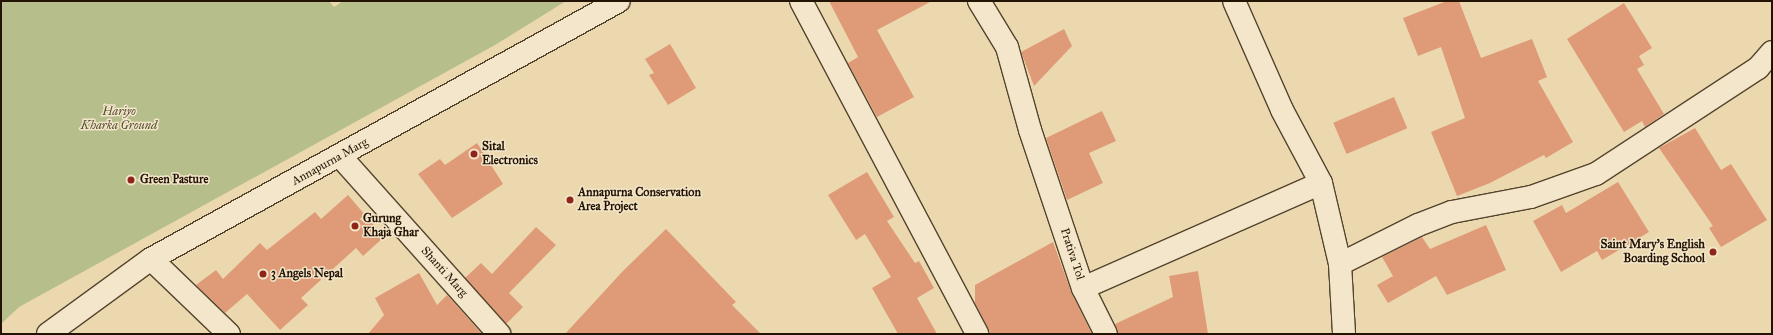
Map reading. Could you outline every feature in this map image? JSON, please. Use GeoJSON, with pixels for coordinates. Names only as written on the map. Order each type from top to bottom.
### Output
{"type":"FeatureCollection","features":[{"type":"Feature","properties":{"kind":"street","name":"Annapurna Marg"},"geometry":{"type":"LineString","coordinates":[[48,334],[151,259],[619,1]]}},
{"type":"Feature","properties":{"kind":"street"},"geometry":{"type":"LineString","coordinates":[[801,1],[977,334]]}},
{"type":"Feature","properties":{"kind":"street","name":"Prativa Tol"},"geometry":{"type":"LineString","coordinates":[[979,1],[1007,47],[1030,130],[1083,288],[1321,183]]}},
{"type":"Feature","properties":{"kind":"street"},"geometry":{"type":"LineString","coordinates":[[1234,1],[1282,110],[1321,183],[1340,264],[1344,334]]}},
{"type":"Feature","properties":{"kind":"street"},"geometry":{"type":"LineString","coordinates":[[1340,264],[1418,225],[1452,212],[1531,197],[1596,174],[1758,68],[1772,52]]}},
{"type":"Feature","properties":{"kind":"street","name":"Shanti Marg"},"geometry":{"type":"LineString","coordinates":[[340,156],[499,334]]}},
{"type":"Feature","properties":{"kind":"street"},"geometry":{"type":"LineString","coordinates":[[151,259],[229,334]]}},
{"type":"Feature","properties":{"kind":"street"},"geometry":{"type":"LineString","coordinates":[[1083,288],[1106,334]]}},
{"type":"Feature","properties":{"kind":"green space","name":"Hariyo Kharka Ground"},"geometry":{"type":"Polygon","coordinates":[[[1,1],[329,1],[334,7],[343,1],[566,1],[495,45],[19,307],[1,324],[1,1]]]}},
{"type":"Feature","properties":{"kind":"building"},"geometry":{"type":"Polygon","coordinates":[[[829,1],[932,1],[877,30],[914,97],[877,117],[848,63],[858,57],[829,1]]]}},
{"type":"Feature","properties":{"kind":"building"},"geometry":{"type":"Polygon","coordinates":[[[1447,1],[1459,1],[1481,58],[1532,39],[1547,77],[1538,81],[1573,142],[1546,158],[1544,155],[1490,183],[1457,196],[1431,132],[1465,118],[1441,47],[1418,56],[1403,18],[1447,1]]]}},
{"type":"Feature","properties":{"kind":"building"},"geometry":{"type":"Polygon","coordinates":[[[1624,3],[1652,48],[1639,56],[1644,65],[1637,69],[1664,114],[1645,127],[1642,121],[1624,132],[1567,39],[1624,3]]]}},
{"type":"Feature","properties":{"kind":"building"},"geometry":{"type":"Polygon","coordinates":[[[1064,29],[1072,46],[1034,86],[1021,52],[1064,29]]]}},
{"type":"Feature","properties":{"kind":"building"},"geometry":{"type":"Polygon","coordinates":[[[670,44],[696,88],[668,105],[649,75],[654,73],[645,59],[670,44]]]}},
{"type":"Feature","properties":{"kind":"building"},"geometry":{"type":"Polygon","coordinates":[[[1394,97],[1407,128],[1347,154],[1333,123],[1394,97]]]}},
{"type":"Feature","properties":{"kind":"building"},"geometry":{"type":"Polygon","coordinates":[[[1102,111],[1116,141],[1089,153],[1103,183],[1067,200],[1046,138],[1102,111]]]}},
{"type":"Feature","properties":{"kind":"building"},"geometry":{"type":"Polygon","coordinates":[[[1695,128],[1721,170],[1731,164],[1767,220],[1721,247],[1709,228],[1713,226],[1659,148],[1695,128]]]}},
{"type":"Feature","properties":{"kind":"building"},"geometry":{"type":"Polygon","coordinates":[[[477,143],[503,184],[452,218],[418,174],[440,159],[445,165],[477,143]]]}},
{"type":"Feature","properties":{"kind":"building"},"geometry":{"type":"Polygon","coordinates":[[[867,172],[894,217],[887,221],[915,263],[919,261],[934,288],[917,298],[937,334],[898,334],[872,288],[891,277],[865,234],[856,240],[828,195],[867,172]]]}},
{"type":"Feature","properties":{"kind":"building"},"geometry":{"type":"Polygon","coordinates":[[[1618,182],[1649,232],[1602,260],[1597,251],[1561,272],[1533,221],[1562,205],[1566,213],[1618,182]]]}},
{"type":"Feature","properties":{"kind":"building"},"geometry":{"type":"Polygon","coordinates":[[[348,195],[384,237],[363,256],[356,248],[301,298],[308,305],[280,330],[247,294],[225,313],[196,285],[216,270],[223,279],[260,243],[267,250],[315,212],[321,219],[348,195]]]}},
{"type":"Feature","properties":{"kind":"building"},"geometry":{"type":"Polygon","coordinates":[[[1486,225],[1506,270],[1447,295],[1436,276],[1388,303],[1377,285],[1393,276],[1382,257],[1422,237],[1430,249],[1486,225]]]}},
{"type":"Feature","properties":{"kind":"building"},"geometry":{"type":"Polygon","coordinates":[[[536,227],[556,245],[509,293],[523,307],[506,324],[465,278],[481,263],[492,274],[536,227]]]}},
{"type":"Feature","properties":{"kind":"building"},"geometry":{"type":"Polygon","coordinates":[[[666,229],[736,302],[732,305],[761,334],[565,334],[622,272],[666,229]]]}},
{"type":"Feature","properties":{"kind":"building"},"geometry":{"type":"Polygon","coordinates":[[[1053,242],[1072,294],[1092,334],[991,334],[975,303],[975,285],[1053,242]]]}},
{"type":"Feature","properties":{"kind":"building"},"geometry":{"type":"Polygon","coordinates":[[[1198,271],[1208,334],[1118,334],[1115,324],[1173,297],[1169,276],[1198,271]]]}},
{"type":"Feature","properties":{"kind":"building"},"geometry":{"type":"Polygon","coordinates":[[[419,273],[437,305],[447,295],[482,334],[368,334],[384,315],[375,298],[419,273]]]}},
{"type":"Feature","properties":{"kind":"place","name":"Sital Electronics"},"geometry":{"type":"Point","coordinates":[474,154]}},
{"type":"Feature","properties":{"kind":"place","name":"Green Pasture"},"geometry":{"type":"Point","coordinates":[131,180]}},
{"type":"Feature","properties":{"kind":"place","name":"Annapurna Conservation Area Project"},"geometry":{"type":"Point","coordinates":[570,200]}},
{"type":"Feature","properties":{"kind":"place","name":"Gurung Khaja Ghar"},"geometry":{"type":"Point","coordinates":[355,226]}},
{"type":"Feature","properties":{"kind":"place","name":"Saint Mary's English Boarding School"},"geometry":{"type":"Point","coordinates":[1713,252]}},
{"type":"Feature","properties":{"kind":"place","name":"3 Angels Nepal"},"geometry":{"type":"Point","coordinates":[263,274]}}]}
